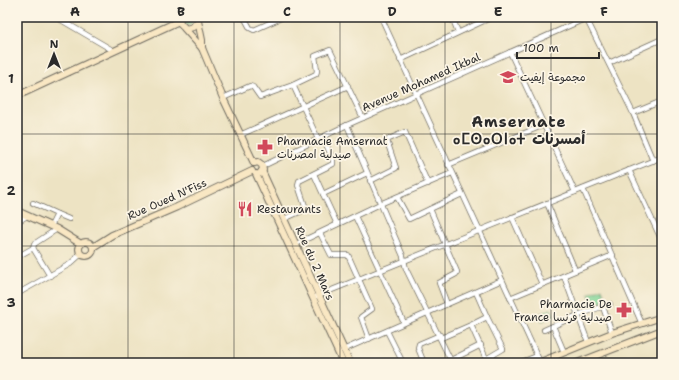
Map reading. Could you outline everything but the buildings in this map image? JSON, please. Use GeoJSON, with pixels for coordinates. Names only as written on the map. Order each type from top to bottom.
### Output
{"type":"FeatureCollection","features":[{"type":"Feature","properties":{"kind":"street"},"geometry":{"type":"LineString","coordinates":[[56,17],[114,51]]}},
{"type":"Feature","properties":{"kind":"street"},"geometry":{"type":"LineString","coordinates":[[244,17],[250,28],[254,30],[283,17]]}},
{"type":"Feature","properties":{"kind":"street"},"geometry":{"type":"LineString","coordinates":[[381,17],[539,363],[612,333],[662,317]]}},
{"type":"Feature","properties":{"kind":"street"},"geometry":{"type":"LineString","coordinates":[[452,17],[458,32]]}},
{"type":"Feature","properties":{"kind":"street"},"geometry":{"type":"LineString","coordinates":[[400,60],[492,17]]}},
{"type":"Feature","properties":{"kind":"street"},"geometry":{"type":"LineString","coordinates":[[660,17],[662,21]]}},
{"type":"Feature","properties":{"kind":"street"},"geometry":{"type":"LineString","coordinates":[[588,18],[633,113],[653,161]]}},
{"type":"Feature","properties":{"kind":"street","name":"Avenue Mohamed Ikbal"},"geometry":{"type":"LineString","coordinates":[[258,171],[346,125],[588,18]]}},
{"type":"Feature","properties":{"kind":"street"},"geometry":{"type":"LineString","coordinates":[[17,96],[179,19],[184,28],[202,48],[223,98],[254,163],[251,166],[258,171]]}},
{"type":"Feature","properties":{"kind":"street"},"geometry":{"type":"LineString","coordinates":[[184,28],[193,28],[198,19]]}},
{"type":"Feature","properties":{"kind":"street"},"geometry":{"type":"LineString","coordinates":[[198,19],[202,48]]}},
{"type":"Feature","properties":{"kind":"street"},"geometry":{"type":"LineString","coordinates":[[609,63],[662,39]]}},
{"type":"Feature","properties":{"kind":"street"},"geometry":{"type":"LineString","coordinates":[[223,98],[250,86],[253,87],[260,98],[293,85],[316,74],[317,71],[314,56],[330,50],[363,118]]}},
{"type":"Feature","properties":{"kind":"street"},"geometry":{"type":"LineString","coordinates":[[510,52],[575,192]]}},
{"type":"Feature","properties":{"kind":"street"},"geometry":{"type":"LineString","coordinates":[[293,85],[318,139]]}},
{"type":"Feature","properties":{"kind":"street"},"geometry":{"type":"LineString","coordinates":[[240,135],[348,86]]}},
{"type":"Feature","properties":{"kind":"street"},"geometry":{"type":"LineString","coordinates":[[633,113],[662,101]]}},
{"type":"Feature","properties":{"kind":"street"},"geometry":{"type":"LineString","coordinates":[[448,165],[544,124]]}},
{"type":"Feature","properties":{"kind":"street"},"geometry":{"type":"LineString","coordinates":[[346,125],[405,261],[406,269],[441,337],[451,362],[481,346]]}},
{"type":"Feature","properties":{"kind":"street"},"geometry":{"type":"LineString","coordinates":[[370,181],[396,168],[387,141],[389,138],[404,132],[428,184]]}},
{"type":"Feature","properties":{"kind":"street"},"geometry":{"type":"LineString","coordinates":[[284,220],[306,209],[297,183],[333,162],[323,137]]}},
{"type":"Feature","properties":{"kind":"street"},"geometry":{"type":"LineString","coordinates":[[312,298],[662,157]]}},
{"type":"Feature","properties":{"kind":"street"},"geometry":{"type":"LineString","coordinates":[[629,170],[662,241]]}},
{"type":"Feature","properties":{"kind":"street","name":"Rue du 2 Mars"},"geometry":{"type":"LineString","coordinates":[[258,171],[296,244],[350,363]]}},
{"type":"Feature","properties":{"kind":"street","name":"Rue du 2 Mars"},"geometry":{"type":"LineString","coordinates":[[258,171],[312,298],[343,363]]}},
{"type":"Feature","properties":{"kind":"street","name":"Rue Oued N'Fiss"},"geometry":{"type":"LineString","coordinates":[[93,247],[112,235],[258,171]]}},
{"type":"Feature","properties":{"kind":"street"},"geometry":{"type":"LineString","coordinates":[[323,194],[367,173]]}},
{"type":"Feature","properties":{"kind":"street"},"geometry":{"type":"LineString","coordinates":[[296,244],[397,196],[452,173]]}},
{"type":"Feature","properties":{"kind":"street"},"geometry":{"type":"LineString","coordinates":[[314,174],[337,224]]}},
{"type":"Feature","properties":{"kind":"street"},"geometry":{"type":"LineString","coordinates":[[583,189],[642,324]]}},
{"type":"Feature","properties":{"kind":"street"},"geometry":{"type":"LineString","coordinates":[[397,196],[408,219],[462,194]]}},
{"type":"Feature","properties":{"kind":"street"},"geometry":{"type":"LineString","coordinates":[[33,203],[69,219]]}},
{"type":"Feature","properties":{"kind":"street"},"geometry":{"type":"LineString","coordinates":[[546,204],[575,270]]}},
{"type":"Feature","properties":{"kind":"street"},"geometry":{"type":"LineString","coordinates":[[430,209],[457,272],[439,283],[447,304]]}},
{"type":"Feature","properties":{"kind":"street"},"geometry":{"type":"LineString","coordinates":[[17,211],[54,228],[81,244],[87,242],[93,247],[92,252],[89,255],[81,254],[70,264],[17,294]]}},
{"type":"Feature","properties":{"kind":"street"},"geometry":{"type":"LineString","coordinates":[[17,257],[34,248],[34,244],[54,228],[57,214]]}},
{"type":"Feature","properties":{"kind":"street"},"geometry":{"type":"LineString","coordinates":[[17,222],[27,216]]}},
{"type":"Feature","properties":{"kind":"street"},"geometry":{"type":"LineString","coordinates":[[356,216],[404,323]]}},
{"type":"Feature","properties":{"kind":"street"},"geometry":{"type":"LineString","coordinates":[[512,217],[542,284]]}},
{"type":"Feature","properties":{"kind":"street"},"geometry":{"type":"LineString","coordinates":[[320,232],[331,255],[348,255],[359,279],[372,309],[361,317],[369,339]]}},
{"type":"Feature","properties":{"kind":"street"},"geometry":{"type":"LineString","coordinates":[[81,244],[79,249],[81,254]]}},
{"type":"Feature","properties":{"kind":"street"},"geometry":{"type":"LineString","coordinates":[[34,248],[50,276]]}},
{"type":"Feature","properties":{"kind":"street"},"geometry":{"type":"LineString","coordinates":[[510,298],[613,255]]}},
{"type":"Feature","properties":{"kind":"street"},"geometry":{"type":"LineString","coordinates":[[564,276],[588,342]]}},
{"type":"Feature","properties":{"kind":"street"},"geometry":{"type":"LineString","coordinates":[[343,350],[502,280]]}},
{"type":"Feature","properties":{"kind":"street"},"geometry":{"type":"LineString","coordinates":[[471,325],[487,361],[503,349],[476,292]]}},
{"type":"Feature","properties":{"kind":"street"},"geometry":{"type":"LineString","coordinates":[[544,330],[578,315],[610,304]]}},
{"type":"Feature","properties":{"kind":"street"},"geometry":{"type":"LineString","coordinates":[[603,307],[612,333]]}},
{"type":"Feature","properties":{"kind":"street"},"geometry":{"type":"LineString","coordinates":[[424,363],[418,348],[419,344],[441,337],[487,317]]}},
{"type":"Feature","properties":{"kind":"street"},"geometry":{"type":"LineString","coordinates":[[553,326],[564,352]]}},
{"type":"Feature","properties":{"kind":"street"},"geometry":{"type":"LineString","coordinates":[[577,363],[662,330]]}},
{"type":"Feature","properties":{"kind":"street"},"geometry":{"type":"LineString","coordinates":[[387,331],[403,363]]}},
{"type":"Feature","properties":{"kind":"street"},"geometry":{"type":"LineString","coordinates":[[519,363],[537,356]]}},
{"type":"Feature","properties":{"kind":"green space"},"geometry":{"type":"Polygon","coordinates":[[[183,17],[194,17],[191,24],[186,25],[182,21],[183,17]]]}},
{"type":"Feature","properties":{"kind":"green space"},"geometry":{"type":"Polygon","coordinates":[[[602,288],[606,300],[593,305],[589,294],[602,288]]]}},
{"type":"Feature","properties":{"kind":"green space"},"geometry":{"type":"Polygon","coordinates":[[[551,309],[554,316],[542,321],[539,314],[551,309]]]}},
{"type":"Feature","properties":{"kind":"place","name":"مجموعة إيفيت"},"geometry":{"type":"Point","coordinates":[508,77]}},
{"type":"Feature","properties":{"kind":"place","name":"Pharmacie Amsernat صيدلية امصرنات"},"geometry":{"type":"Point","coordinates":[265,147]}},
{"type":"Feature","properties":{"kind":"place","name":"Restaurants"},"geometry":{"type":"Point","coordinates":[245,209]}},
{"type":"Feature","properties":{"kind":"place","name":"Pharmacie De France صيدلية فرنسا"},"geometry":{"type":"Point","coordinates":[624,310]}},
{"type":"Feature","properties":{"kind":"district","name":"Amsernate ⴰⵎⵙⴰⵔⵏⴰⵜ أمسرنات"},"geometry":{"type":"Point","coordinates":[519,130]}}]}
